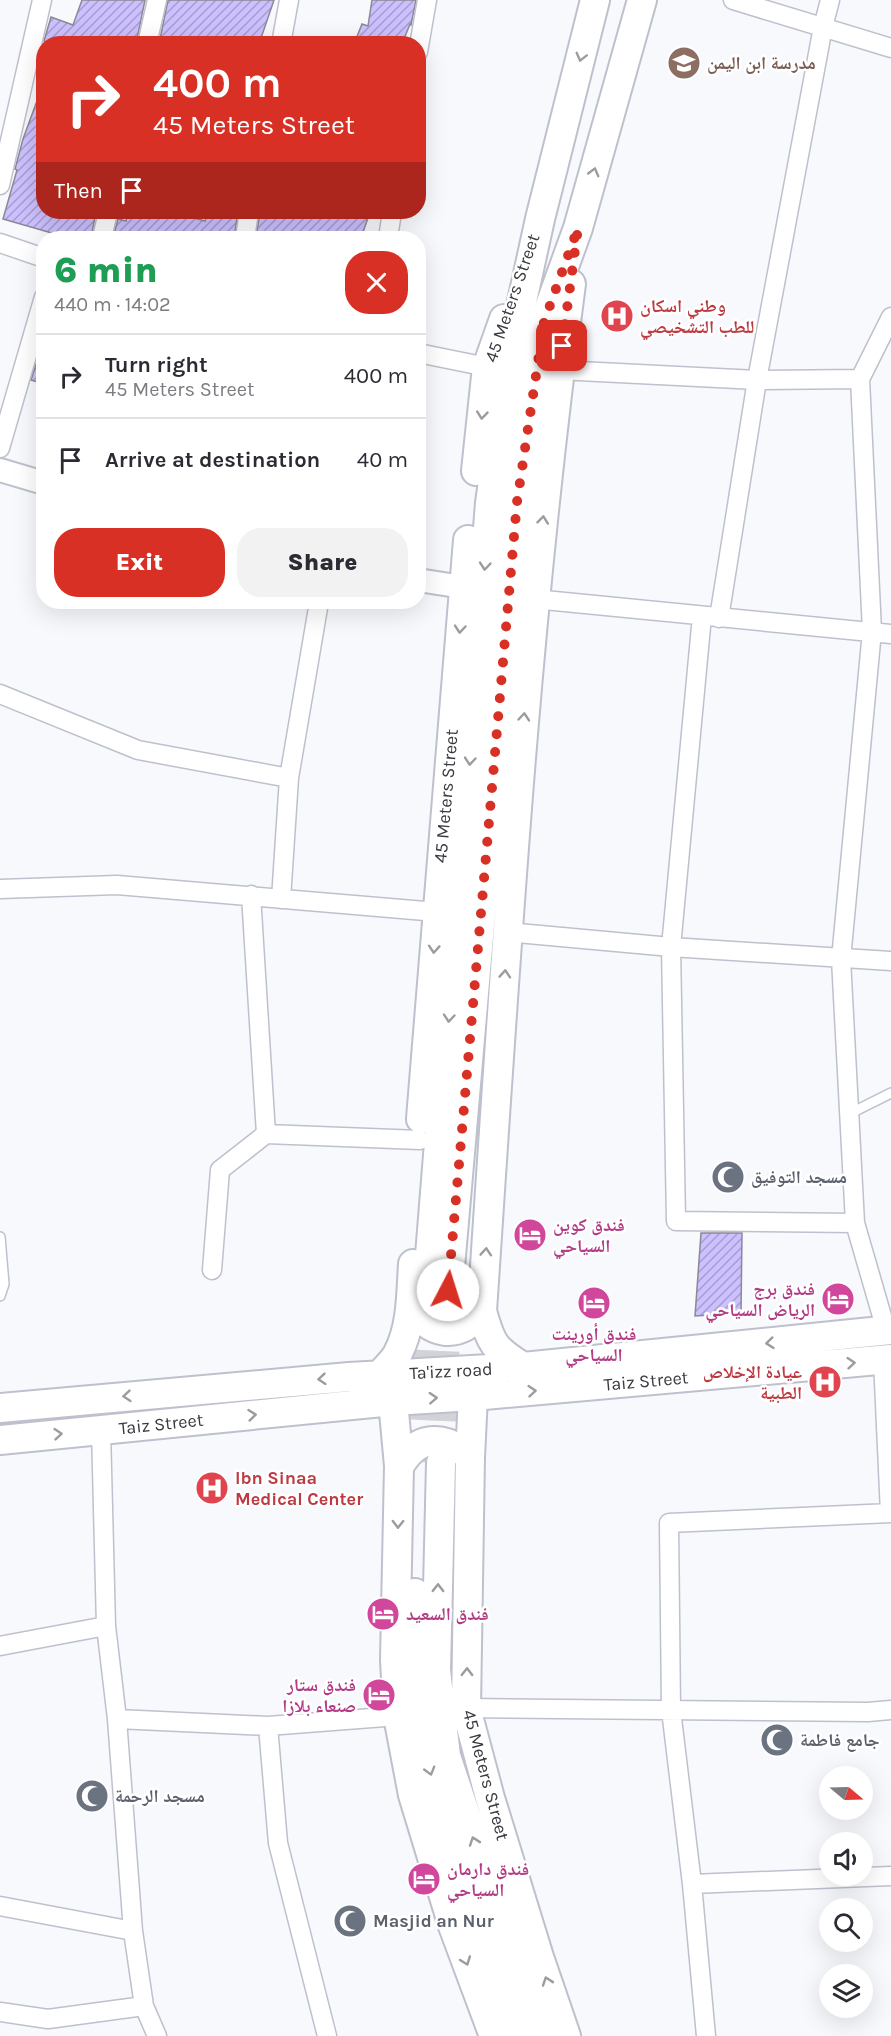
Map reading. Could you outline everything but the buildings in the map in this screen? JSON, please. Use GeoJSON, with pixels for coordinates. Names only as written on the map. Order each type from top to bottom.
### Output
{"type":"FeatureCollection","features":[{"type":"Feature","properties":{"kind":"main road","name":"45 Meters Street"},"geometry":{"type":"LineString","coordinates":[[429,1296],[490,503],[512,347],[540,219],[595,0]]}},
{"type":"Feature","properties":{"kind":"main road","name":"45 Meters Street"},"geometry":{"type":"LineString","coordinates":[[380,1375],[398,1354],[406,1334],[429,1296],[517,502],[544,322],[578,228],[642,0]]}},
{"type":"Feature","properties":{"kind":"main road","name":"45 Meters Street"},"geometry":{"type":"LineString","coordinates":[[429,1296],[420,1140],[463,587],[487,367],[540,219]]}},
{"type":"Feature","properties":{"kind":"main road","name":"45 Meters Street"},"geometry":{"type":"LineString","coordinates":[[523,1367],[500,1353],[488,1332],[482,1311],[507,933],[534,599],[559,370],[578,228]]}},
{"type":"Feature","properties":{"kind":"main road"},"geometry":{"type":"LineString","coordinates":[[429,1296],[418,1317],[430,1327],[444,1331],[459,1329],[473,1322],[482,1311]]}},
{"type":"Feature","properties":{"kind":"main road","name":"Taiz Street"},"geometry":{"type":"LineString","coordinates":[[523,1367],[888,1330]]}},
{"type":"Feature","properties":{"kind":"main road","name":"Taiz Street"},"geometry":{"type":"LineString","coordinates":[[473,1396],[887,1360]]}},
{"type":"Feature","properties":{"kind":"main road","name":"Ta'izz road"},"geometry":{"type":"LineString","coordinates":[[380,1375],[523,1367]]}},
{"type":"Feature","properties":{"kind":"main road","name":"Taiz Street"},"geometry":{"type":"LineString","coordinates":[[0,1408],[380,1375]]}},
{"type":"Feature","properties":{"kind":"main road","name":"45 Meters Street"},"geometry":{"type":"LineString","coordinates":[[473,1396],[466,1708],[490,1798],[566,2036]]}},
{"type":"Feature","properties":{"kind":"main road","name":"Ta'izz road"},"geometry":{"type":"LineString","coordinates":[[393,1401],[473,1396]]}},
{"type":"Feature","properties":{"kind":"main road","name":"45 Meters Street"},"geometry":{"type":"LineString","coordinates":[[393,1401],[420,1464],[436,1670],[446,1756],[540,2036]]}},
{"type":"Feature","properties":{"kind":"main road","name":"Taiz Street"},"geometry":{"type":"LineString","coordinates":[[0,1440],[393,1401]]}},
{"type":"Feature","properties":{"kind":"main road"},"geometry":{"type":"LineString","coordinates":[[420,1464],[411,1450],[423,1443],[436,1441],[448,1442],[460,1448],[470,1457]]}},
{"type":"Feature","properties":{"kind":"main road","name":"45 Meters Street"},"geometry":{"type":"LineString","coordinates":[[420,1464],[395,1660],[398,1716],[416,1806],[453,1926],[494,2036]]}},
{"type":"Feature","properties":{"kind":"main road","name":"45 Meters Street"},"geometry":{"type":"LineString","coordinates":[[420,1464],[415,1618],[422,1743],[456,1860],[514,2036]]}},
{"type":"Feature","properties":{"kind":"street"},"geometry":{"type":"LineString","coordinates":[[0,186],[42,0]]}},
{"type":"Feature","properties":{"kind":"street"},"geometry":{"type":"LineString","coordinates":[[149,36],[157,0]]}},
{"type":"Feature","properties":{"kind":"street"},"geometry":{"type":"LineString","coordinates":[[282,36],[289,0]]}},
{"type":"Feature","properties":{"kind":"street"},"geometry":{"type":"LineString","coordinates":[[421,36],[427,0]]}},
{"type":"Feature","properties":{"kind":"street"},"geometry":{"type":"LineString","coordinates":[[733,0],[891,48]]}},
{"type":"Feature","properties":{"kind":"street"},"geometry":{"type":"LineString","coordinates":[[830,0],[823,27],[758,380],[710,617],[671,947],[676,1221],[855,1223]]}},
{"type":"Feature","properties":{"kind":"street"},"geometry":{"type":"LineString","coordinates":[[0,243],[36,255]]}},
{"type":"Feature","properties":{"kind":"street"},"geometry":{"type":"LineString","coordinates":[[888,1330],[855,1223],[841,958],[872,631],[860,380],[891,318]]}},
{"type":"Feature","properties":{"kind":"street"},"geometry":{"type":"LineString","coordinates":[[0,448],[36,324]]}},
{"type":"Feature","properties":{"kind":"street"},"geometry":{"type":"LineString","coordinates":[[426,355],[487,367]]}},
{"type":"Feature","properties":{"kind":"street"},"geometry":{"type":"LineString","coordinates":[[559,370],[758,380],[860,380]]}},
{"type":"Feature","properties":{"kind":"street"},"geometry":{"type":"LineString","coordinates":[[0,470],[36,481]]}},
{"type":"Feature","properties":{"kind":"street"},"geometry":{"type":"LineString","coordinates":[[426,581],[463,587]]}},
{"type":"Feature","properties":{"kind":"street"},"geometry":{"type":"LineString","coordinates":[[534,599],[891,634]]}},
{"type":"Feature","properties":{"kind":"street"},"geometry":{"type":"LineString","coordinates":[[281,899],[289,778],[319,609]]}},
{"type":"Feature","properties":{"kind":"street"},"geometry":{"type":"LineString","coordinates":[[0,694],[138,750],[289,778]]}},
{"type":"Feature","properties":{"kind":"street"},"geometry":{"type":"LineString","coordinates":[[0,889],[117,885],[437,912]]}},
{"type":"Feature","properties":{"kind":"street"},"geometry":{"type":"LineString","coordinates":[[251,896],[266,1134]]}},
{"type":"Feature","properties":{"kind":"street"},"geometry":{"type":"LineString","coordinates":[[507,933],[671,947],[891,961]]}},
{"type":"Feature","properties":{"kind":"street"},"geometry":{"type":"LineString","coordinates":[[212,1270],[220,1170],[266,1134],[420,1140]]}},
{"type":"Feature","properties":{"kind":"street"},"geometry":{"type":"LineString","coordinates":[[706,2036],[692,1884],[671,1710],[669,1523],[891,1513],[887,1360]]}},
{"type":"Feature","properties":{"kind":"street"},"geometry":{"type":"LineString","coordinates":[[101,1430],[106,1626],[117,1719],[134,1931],[144,2006],[157,2036]]}},
{"type":"Feature","properties":{"kind":"street"},"geometry":{"type":"LineString","coordinates":[[0,1646],[106,1626]]}},
{"type":"Feature","properties":{"kind":"street"},"geometry":{"type":"LineString","coordinates":[[466,1708],[868,1712],[891,1710]]}},
{"type":"Feature","properties":{"kind":"street"},"geometry":{"type":"LineString","coordinates":[[117,1719],[268,1726],[398,1716]]}},
{"type":"Feature","properties":{"kind":"street"},"geometry":{"type":"LineString","coordinates":[[268,1726],[278,1843],[327,2036]]}},
{"type":"Feature","properties":{"kind":"street"},"geometry":{"type":"LineString","coordinates":[[692,1884],[891,1876]]}},
{"type":"Feature","properties":{"kind":"street"},"geometry":{"type":"LineString","coordinates":[[0,1906],[134,1931]]}},
{"type":"Feature","properties":{"kind":"street"},"geometry":{"type":"LineString","coordinates":[[0,2012],[48,2019],[144,2006]]}},
{"type":"Feature","properties":{"kind":"lane"},"geometry":{"type":"LineString","coordinates":[[849,1114],[891,1093]]}},
{"type":"Feature","properties":{"kind":"lane"},"geometry":{"type":"LineString","coordinates":[[0,1237],[4,1284],[0,1296]]}},
{"type":"Feature","properties":{"kind":"tunnel"},"geometry":{"type":"LineString","coordinates":[[441,1463],[448,1290]]}},
{"type":"Feature","properties":{"kind":"tunnel"},"geometry":{"type":"LineString","coordinates":[[419,1462],[427,1301]]}},
{"type":"Feature","properties":{"kind":"place","name":"مدرسة ابن اليمن"},"geometry":{"type":"Point","coordinates":[684,63]}},
{"type":"Feature","properties":{"kind":"place","name":"وطني اسكان للطب التشخيصي"},"geometry":{"type":"Point","coordinates":[617,316]}},
{"type":"Feature","properties":{"kind":"place","name":"مسجد التوفيق"},"geometry":{"type":"Point","coordinates":[728,1177]}},
{"type":"Feature","properties":{"kind":"place","name":"فندق كوين السياحي"},"geometry":{"type":"Point","coordinates":[530,1235]}},
{"type":"Feature","properties":{"kind":"place","name":"فندق برج الرياض السياحي"},"geometry":{"type":"Point","coordinates":[838,1299]}},
{"type":"Feature","properties":{"kind":"place","name":"فندق أورينت السياحي"},"geometry":{"type":"Point","coordinates":[594,1303]}},
{"type":"Feature","properties":{"kind":"place","name":"عيادة الإخلاص الطبية"},"geometry":{"type":"Point","coordinates":[825,1382]}},
{"type":"Feature","properties":{"kind":"place","name":"Ibn Sinaa Medical Center"},"geometry":{"type":"Point","coordinates":[212,1488]}},
{"type":"Feature","properties":{"kind":"place","name":"فندق السعيد"},"geometry":{"type":"Point","coordinates":[383,1614]}},
{"type":"Feature","properties":{"kind":"place","name":"فندق ستار صنعاء بلازا"},"geometry":{"type":"Point","coordinates":[379,1695]}},
{"type":"Feature","properties":{"kind":"place","name":"جامع فاطمة"},"geometry":{"type":"Point","coordinates":[777,1740]}},
{"type":"Feature","properties":{"kind":"place","name":"مسجد الرحمة"},"geometry":{"type":"Point","coordinates":[92,1796]}},
{"type":"Feature","properties":{"kind":"place","name":"فندق دارمان السياحي"},"geometry":{"type":"Point","coordinates":[424,1879]}},
{"type":"Feature","properties":{"kind":"place","name":"Masjid an Nur"},"geometry":{"type":"Point","coordinates":[350,1921]}},
{"type":"Feature","properties":{"kind":"route"},"geometry":{"type":"LineString","coordinates":[[448,1290],[517,502],[544,322],[578,228],[562,346]]}}]}
